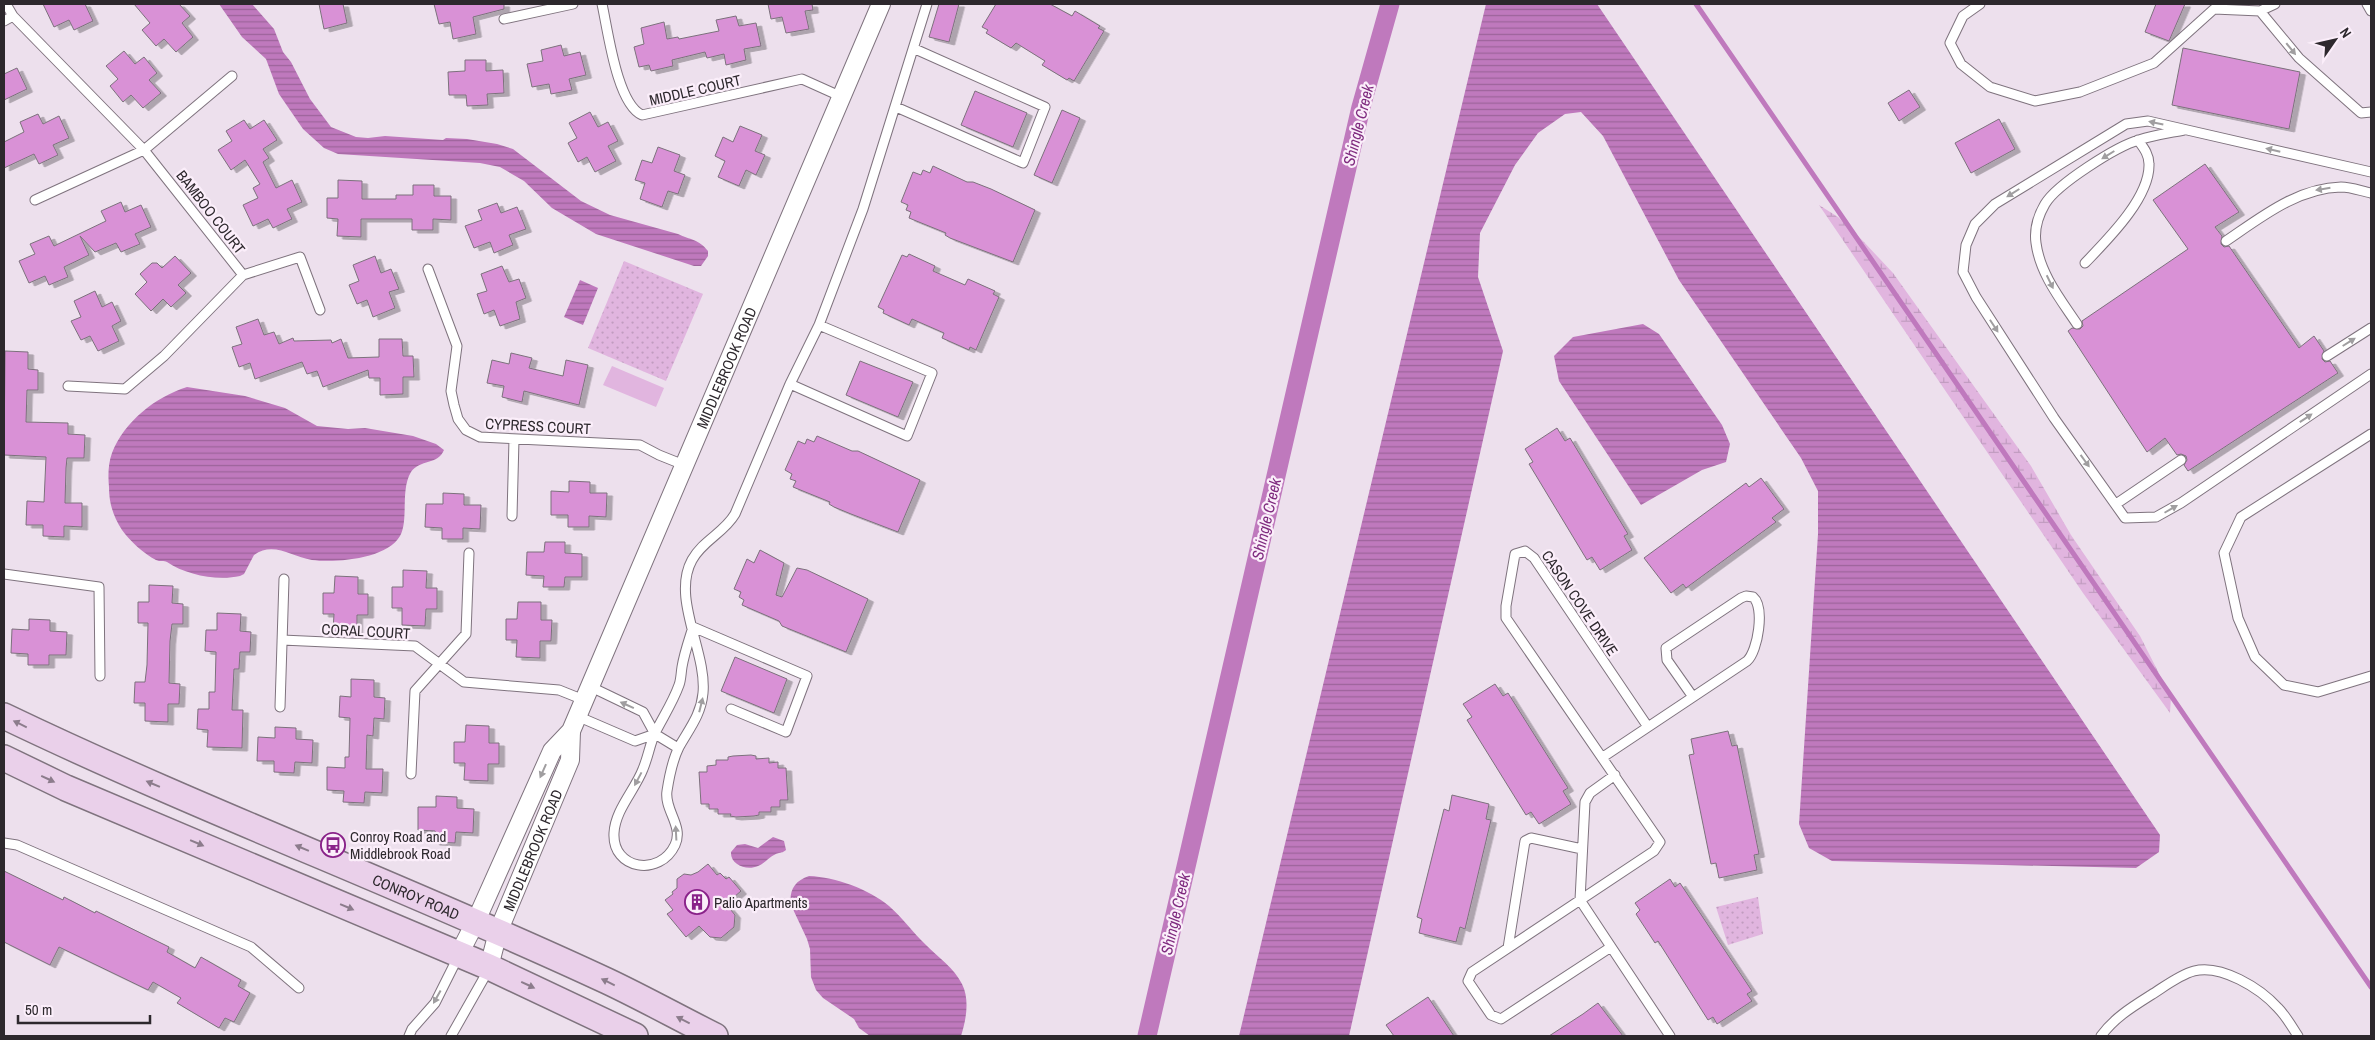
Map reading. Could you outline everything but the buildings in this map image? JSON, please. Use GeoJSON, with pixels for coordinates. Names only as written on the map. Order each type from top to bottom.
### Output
{"type":"FeatureCollection","features":[{"type":"Feature","properties":{"kind":"main road","name":"CONROY ROAD"},"geometry":{"type":"LineString","coordinates":[[4,716],[75,751],[487,927],[609,982],[715,1036]]}},
{"type":"Feature","properties":{"kind":"main road"},"geometry":{"type":"LineString","coordinates":[[4,758],[66,788],[459,954],[635,1036]]}},
{"type":"Feature","properties":{"kind":"street","name":"MIDDLEBROOK ROAD"},"geometry":{"type":"LineString","coordinates":[[459,954],[487,927],[570,760],[574,724],[881,4]]}},
{"type":"Feature","properties":{"kind":"street","name":"MIDDLEBROOK ROAD"},"geometry":{"type":"LineString","coordinates":[[490,968],[487,927],[552,751],[574,724]]}},
{"type":"Feature","properties":{"kind":"lane","name":"BAMBOO COURT"},"geometry":{"type":"LineString","coordinates":[[6,4],[13,16],[144,150],[243,275],[164,356],[125,389],[68,386]]}},
{"type":"Feature","properties":{"kind":"lane"},"geometry":{"type":"LineString","coordinates":[[504,19],[573,4]]}},
{"type":"Feature","properties":{"kind":"lane","name":"MIDDLE COURT"},"geometry":{"type":"LineString","coordinates":[[602,4],[622,93],[635,112],[642,116],[802,79],[842,97]]}},
{"type":"Feature","properties":{"kind":"lane"},"geometry":{"type":"LineString","coordinates":[[693,627],[679,684],[655,734],[643,770],[614,826],[616,848],[624,858],[634,864],[649,866],[663,860],[670,855],[678,833],[666,799],[678,748],[692,729],[700,710],[704,692],[702,666],[686,593],[691,562],[701,547],[729,524],[735,514],[790,384],[819,324],[864,209],[915,49],[927,4]]}},
{"type":"Feature","properties":{"kind":"lane"},"geometry":{"type":"LineString","coordinates":[[1980,4],[1962,16],[1950,43],[1960,64],[1990,87],[2035,101],[2080,92],[2154,63],[2214,9],[2260,11],[2275,4]]}},
{"type":"Feature","properties":{"kind":"lane"},"geometry":{"type":"LineString","coordinates":[[2367,4],[2371,11]]}},
{"type":"Feature","properties":{"kind":"lane"},"geometry":{"type":"LineString","coordinates":[[2260,11],[2298,58],[2362,113],[2371,112]]}},
{"type":"Feature","properties":{"kind":"lane"},"geometry":{"type":"LineString","coordinates":[[4,21],[13,16]]}},
{"type":"Feature","properties":{"kind":"lane"},"geometry":{"type":"LineString","coordinates":[[896,107],[1022,163],[1045,107],[915,49]]}},
{"type":"Feature","properties":{"kind":"lane"},"geometry":{"type":"LineString","coordinates":[[35,200],[144,150],[232,76]]}},
{"type":"Feature","properties":{"kind":"lane"},"geometry":{"type":"LineString","coordinates":[[2371,172],[2148,121],[2126,124],[1995,204],[1975,224],[1966,245],[1963,272],[1976,297],[2054,418],[2125,518],[2156,517],[2182,503],[2371,374]]}},
{"type":"Feature","properties":{"kind":"lane"},"geometry":{"type":"LineString","coordinates":[[2077,324],[2053,288],[2042,267],[2036,244],[2036,222],[2046,202],[2068,181],[2113,152],[2138,140],[2187,130]]}},
{"type":"Feature","properties":{"kind":"lane"},"geometry":{"type":"LineString","coordinates":[[2085,263],[2138,200],[2148,176],[2149,164],[2147,154],[2138,140]]}},
{"type":"Feature","properties":{"kind":"lane"},"geometry":{"type":"LineString","coordinates":[[2226,242],[2269,212],[2304,193],[2342,187],[2371,193]]}},
{"type":"Feature","properties":{"kind":"lane"},"geometry":{"type":"LineString","coordinates":[[243,275],[300,257],[320,310]]}},
{"type":"Feature","properties":{"kind":"lane","name":"CYPRESS COURT"},"geometry":{"type":"LineString","coordinates":[[428,269],[457,346],[451,391],[458,419],[466,430],[480,437],[640,445],[684,465]]}},
{"type":"Feature","properties":{"kind":"lane"},"geometry":{"type":"LineString","coordinates":[[790,384],[907,436],[932,373],[819,324]]}},
{"type":"Feature","properties":{"kind":"lane"},"geometry":{"type":"LineString","coordinates":[[2327,356],[2371,328]]}},
{"type":"Feature","properties":{"kind":"lane"},"geometry":{"type":"LineString","coordinates":[[2371,434],[2242,517],[2224,553],[2238,618],[2255,657],[2284,685],[2318,692],[2371,676]]}},
{"type":"Feature","properties":{"kind":"lane"},"geometry":{"type":"LineString","coordinates":[[512,516],[514,439]]}},
{"type":"Feature","properties":{"kind":"lane"},"geometry":{"type":"LineString","coordinates":[[2116,504],[2181,460]]}},
{"type":"Feature","properties":{"kind":"lane","name":"CASON COVE DRIVE"},"geometry":{"type":"LineString","coordinates":[[1611,947],[1504,1018],[1498,1019],[1491,1016],[1469,984],[1468,978],[1472,972],[1654,852],[1659,846],[1658,838],[1505,615],[1515,556],[1518,552],[1525,551],[1534,558],[1648,727]]}},
{"type":"Feature","properties":{"kind":"lane"},"geometry":{"type":"LineString","coordinates":[[412,774],[415,691],[466,634],[469,553]]}},
{"type":"Feature","properties":{"kind":"lane"},"geometry":{"type":"LineString","coordinates":[[4,574],[99,587],[100,676]]}},
{"type":"Feature","properties":{"kind":"lane"},"geometry":{"type":"LineString","coordinates":[[280,707],[284,579]]}},
{"type":"Feature","properties":{"kind":"lane"},"geometry":{"type":"LineString","coordinates":[[1603,757],[1693,697],[1752,656],[1756,646],[1760,608],[1753,597],[1746,596],[1741,598],[1666,648],[1667,660],[1693,697]]}},
{"type":"Feature","properties":{"kind":"lane"},"geometry":{"type":"LineString","coordinates":[[693,627],[807,676],[786,732],[731,709]]}},
{"type":"Feature","properties":{"kind":"lane","name":"CORAL COURT"},"geometry":{"type":"LineString","coordinates":[[282,640],[415,646],[464,682],[587,693],[643,712],[655,734]]}},
{"type":"Feature","properties":{"kind":"lane"},"geometry":{"type":"LineString","coordinates":[[574,724],[635,741],[655,734]]}},
{"type":"Feature","properties":{"kind":"lane"},"geometry":{"type":"LineString","coordinates":[[655,734],[678,748]]}},
{"type":"Feature","properties":{"kind":"lane"},"geometry":{"type":"LineString","coordinates":[[1614,775],[1590,793],[1586,799],[1580,900],[1670,1036]]}},
{"type":"Feature","properties":{"kind":"lane"},"geometry":{"type":"LineString","coordinates":[[1508,948],[1527,840],[1531,838],[1582,849]]}},
{"type":"Feature","properties":{"kind":"lane"},"geometry":{"type":"LineString","coordinates":[[4,843],[17,845],[252,947],[299,988]]}},
{"type":"Feature","properties":{"kind":"lane"},"geometry":{"type":"LineString","coordinates":[[409,1036],[412,1029],[435,1003],[459,954]]}},
{"type":"Feature","properties":{"kind":"lane"},"geometry":{"type":"LineString","coordinates":[[451,1036],[490,968]]}},
{"type":"Feature","properties":{"kind":"lane"},"geometry":{"type":"LineString","coordinates":[[2101,1036],[2117,1017],[2175,980],[2193,971],[2212,969],[2226,973],[2268,998],[2279,1009],[2298,1036]]}},
{"type":"Feature","properties":{"kind":"green space"},"geometry":{"type":"Polygon","coordinates":[[[1819,205],[1838,217],[1893,273],[2031,466],[2071,535],[2140,636],[2171,697],[2170,713],[2083,593],[1819,205]]]}},
{"type":"Feature","properties":{"kind":"green space"},"geometry":{"type":"Polygon","coordinates":[[[624,261],[703,294],[666,381],[588,348],[624,261]]]}},
{"type":"Feature","properties":{"kind":"green space"},"geometry":{"type":"Polygon","coordinates":[[[612,366],[664,388],[656,407],[603,385],[612,366]]]}},
{"type":"Feature","properties":{"kind":"green space"},"geometry":{"type":"Polygon","coordinates":[[[1758,897],[1763,934],[1728,945],[1716,907],[1758,897]]]}},
{"type":"Feature","properties":{"kind":"shaded area"},"geometry":{"type":"Polygon","coordinates":[[[219,4],[252,4],[274,29],[283,52],[291,62],[310,99],[331,127],[356,137],[385,136],[443,140],[446,138],[467,139],[513,149],[581,201],[610,215],[694,240],[705,247],[708,251],[708,256],[701,266],[694,266],[596,234],[552,208],[524,181],[500,167],[480,163],[338,154],[324,148],[303,129],[279,94],[266,59],[242,37],[219,4]]]}},
{"type":"Feature","properties":{"kind":"shaded area"},"geometry":{"type":"Polygon","coordinates":[[[1486,4],[1597,4],[2160,835],[2159,852],[2136,868],[1832,861],[1809,848],[1799,824],[1818,534],[1818,491],[1801,458],[1679,280],[1603,136],[1581,112],[1565,114],[1538,133],[1515,165],[1480,233],[1478,277],[1503,351],[1349,1036],[1239,1036],[1486,4]]]}},
{"type":"Feature","properties":{"kind":"shaded area"},"geometry":{"type":"Polygon","coordinates":[[[580,280],[598,288],[583,325],[564,317],[580,280]]]}},
{"type":"Feature","properties":{"kind":"shaded area"},"geometry":{"type":"Polygon","coordinates":[[[1643,324],[1659,334],[1722,425],[1730,444],[1726,462],[1702,470],[1641,505],[1559,381],[1554,356],[1573,337],[1643,324]]]}},
{"type":"Feature","properties":{"kind":"shaded area"},"geometry":{"type":"Polygon","coordinates":[[[187,387],[245,396],[285,408],[317,426],[348,429],[365,428],[413,436],[436,444],[444,450],[438,458],[419,465],[411,472],[406,487],[403,529],[393,544],[384,550],[360,558],[322,561],[269,549],[254,555],[244,574],[240,576],[222,578],[202,576],[175,567],[166,561],[156,560],[142,551],[129,538],[119,525],[112,509],[108,479],[112,453],[124,431],[152,404],[175,391],[187,387]]]}},
{"type":"Feature","properties":{"kind":"shaded area"},"geometry":{"type":"Polygon","coordinates":[[[773,837],[784,841],[786,850],[773,855],[761,865],[749,868],[740,866],[731,857],[731,852],[737,845],[745,844],[758,848],[773,837]]]}},
{"type":"Feature","properties":{"kind":"shaded area"},"geometry":{"type":"Polygon","coordinates":[[[809,876],[841,881],[862,889],[881,900],[950,968],[962,984],[967,1003],[966,1017],[961,1036],[870,1036],[859,1028],[854,1019],[823,998],[816,990],[811,977],[810,949],[791,905],[791,895],[794,887],[809,876]]]}},
{"type":"Feature","properties":{"kind":"waterway","name":"Shingle Creek"},"geometry":{"type":"LineString","coordinates":[[1147,1036],[1361,107],[1390,4]]}},
{"type":"Feature","properties":{"kind":"waterway"},"geometry":{"type":"LineString","coordinates":[[1696,4],[2371,987]]}},
{"type":"Feature","properties":{"kind":"place","name":"Conroy Road and Middlebrook Road"},"geometry":{"type":"Point","coordinates":[333,845]}},
{"type":"Feature","properties":{"kind":"place","name":"Palio Apartments"},"geometry":{"type":"Point","coordinates":[697,902]}}]}
